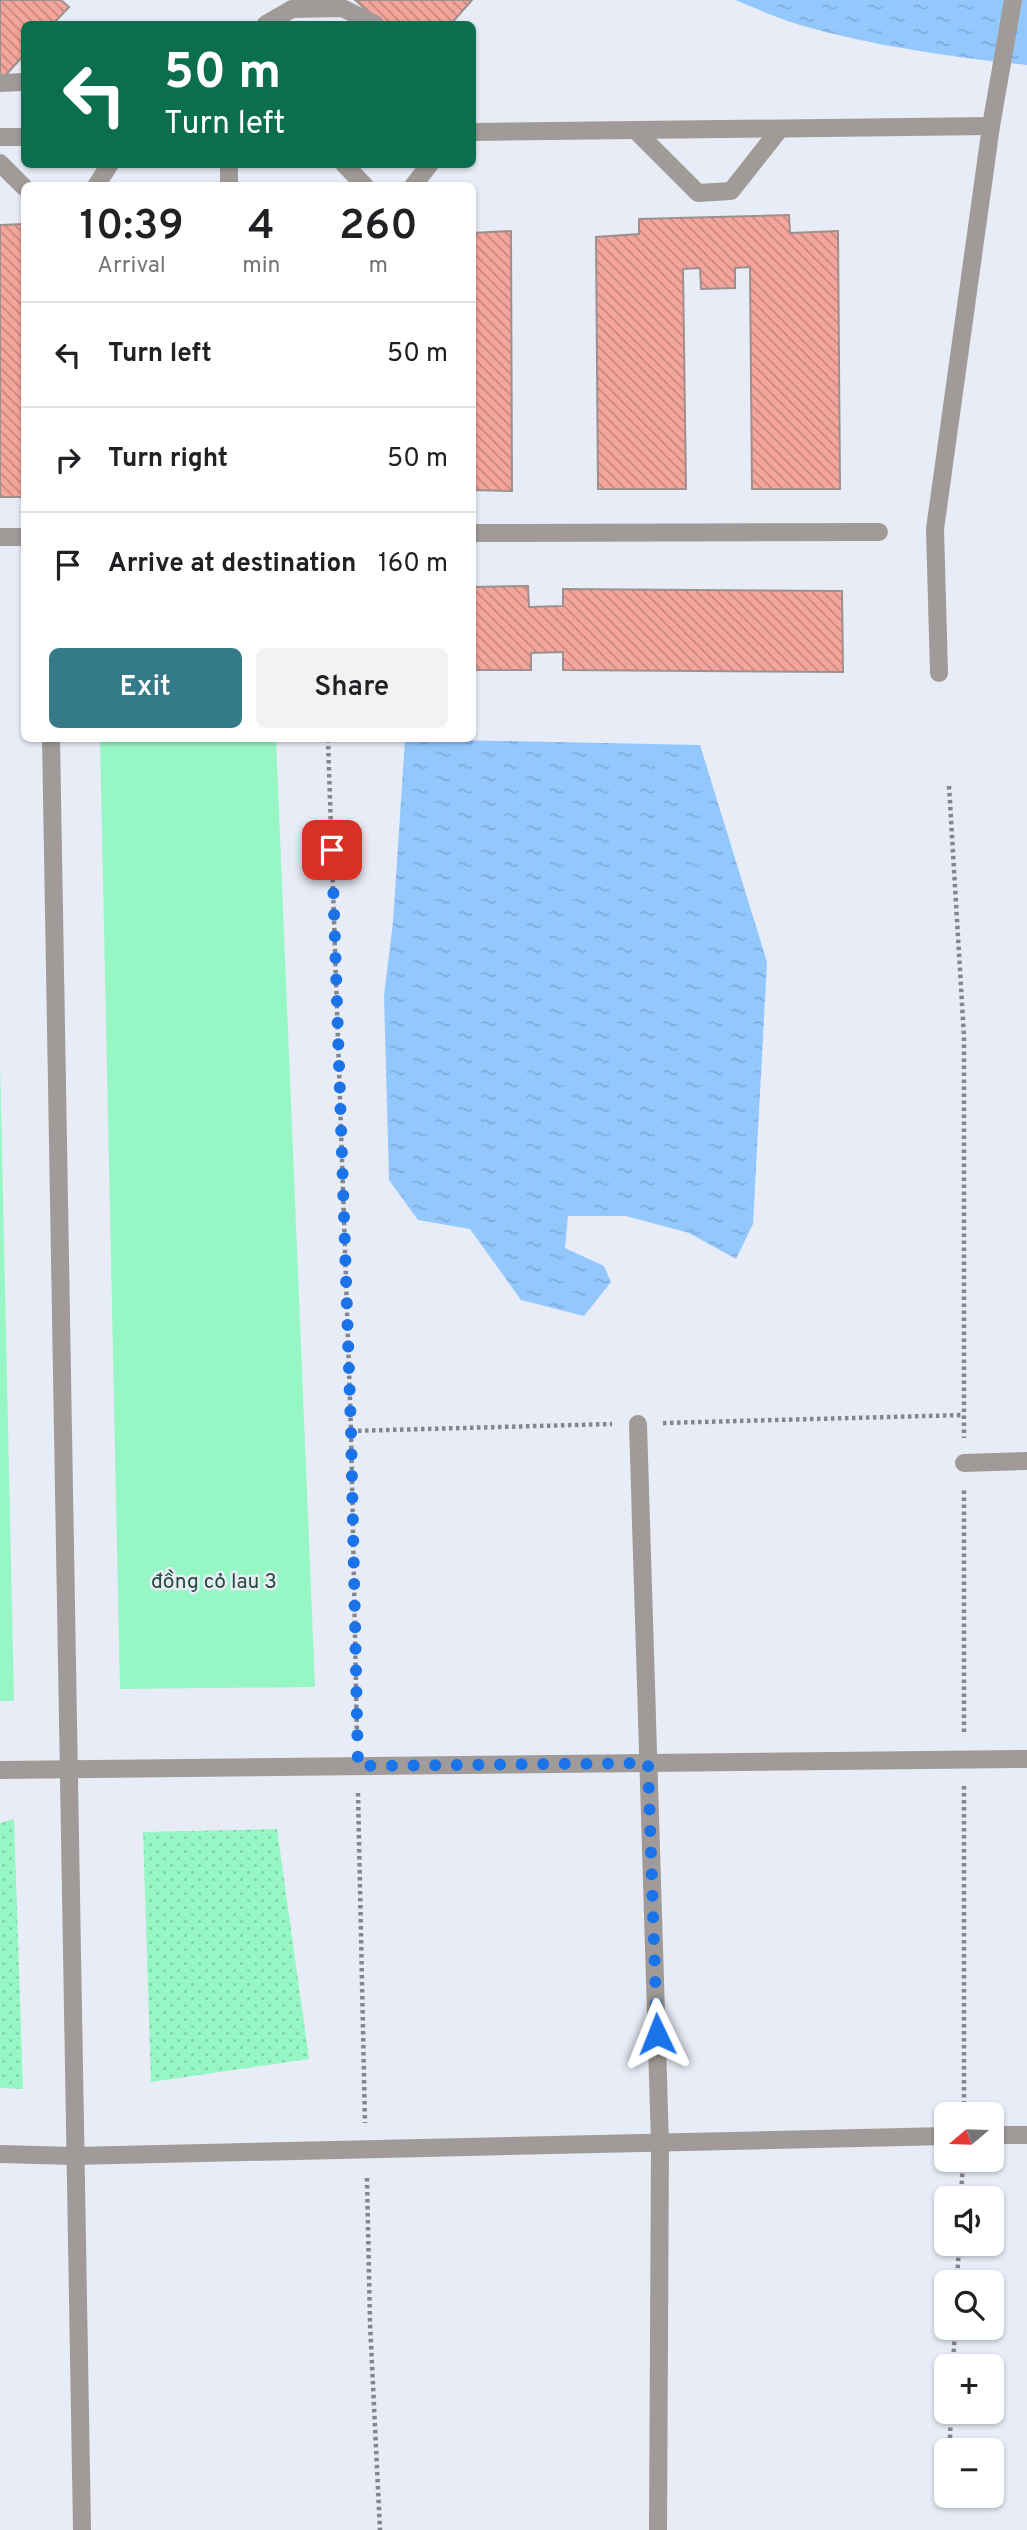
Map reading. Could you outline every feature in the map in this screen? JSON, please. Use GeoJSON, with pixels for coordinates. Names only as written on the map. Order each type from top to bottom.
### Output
{"type":"FeatureCollection","features":[{"type":"Feature","properties":{"kind":"street"},"geometry":{"type":"LineString","coordinates":[[939,673],[935,529],[991,126],[1013,0]]}},
{"type":"Feature","properties":{"kind":"street"},"geometry":{"type":"LineString","coordinates":[[271,21],[292,9],[342,8],[369,21]]}},
{"type":"Feature","properties":{"kind":"street"},"geometry":{"type":"LineString","coordinates":[[0,83],[21,82]]}},
{"type":"Feature","properties":{"kind":"street"},"geometry":{"type":"LineString","coordinates":[[476,132],[991,126]]}},
{"type":"Feature","properties":{"kind":"street"},"geometry":{"type":"LineString","coordinates":[[635,131],[698,193],[731,191],[780,129]]}},
{"type":"Feature","properties":{"kind":"street"},"geometry":{"type":"LineString","coordinates":[[0,137],[21,137]]}},
{"type":"Feature","properties":{"kind":"street"},"geometry":{"type":"LineString","coordinates":[[0,163],[21,184]]}},
{"type":"Feature","properties":{"kind":"street"},"geometry":{"type":"LineString","coordinates":[[348,168],[361,182]]}},
{"type":"Feature","properties":{"kind":"street"},"geometry":{"type":"LineString","coordinates":[[476,533],[879,532]]}},
{"type":"Feature","properties":{"kind":"street"},"geometry":{"type":"LineString","coordinates":[[0,537],[21,537]]}},
{"type":"Feature","properties":{"kind":"street"},"geometry":{"type":"LineString","coordinates":[[51,742],[82,2530]]}},
{"type":"Feature","properties":{"kind":"street"},"geometry":{"type":"LineString","coordinates":[[638,1423],[660,2143],[658,2530]]}},
{"type":"Feature","properties":{"kind":"street"},"geometry":{"type":"LineString","coordinates":[[964,1463],[1027,1461]]}},
{"type":"Feature","properties":{"kind":"street"},"geometry":{"type":"LineString","coordinates":[[0,1770],[1027,1759]]}},
{"type":"Feature","properties":{"kind":"street"},"geometry":{"type":"LineString","coordinates":[[1004,2135],[1027,2135]]}},
{"type":"Feature","properties":{"kind":"street"},"geometry":{"type":"LineString","coordinates":[[0,2154],[74,2156],[934,2136]]}},
{"type":"Feature","properties":{"kind":"path"},"geometry":{"type":"LineString","coordinates":[[328,742],[350,1417],[370,2323],[380,2530]]}},
{"type":"Feature","properties":{"kind":"path"},"geometry":{"type":"LineString","coordinates":[[950,2438],[951,2424]]}},
{"type":"Feature","properties":{"kind":"green space","name":"đồng cỏ lau 3"},"geometry":{"type":"Polygon","coordinates":[[[100,742],[276,742],[315,1687],[120,1689],[100,742]]]}},
{"type":"Feature","properties":{"kind":"green space"},"geometry":{"type":"Polygon","coordinates":[[[0,1060],[14,1701],[0,1701],[0,1060]]]}},
{"type":"Feature","properties":{"kind":"green space"},"geometry":{"type":"Polygon","coordinates":[[[14,1819],[23,2089],[0,2088],[0,1823],[14,1819]]]}},
{"type":"Feature","properties":{"kind":"green space"},"geometry":{"type":"Polygon","coordinates":[[[277,1829],[309,2059],[151,2082],[143,1832],[277,1829]]]}},
{"type":"Feature","properties":{"kind":"water"},"geometry":{"type":"Polygon","coordinates":[[[735,0],[1027,0],[1027,65],[856,39],[792,23],[735,0]]]}},
{"type":"Feature","properties":{"kind":"water"},"geometry":{"type":"Polygon","coordinates":[[[476,740],[700,745],[767,962],[753,1224],[736,1259],[689,1233],[626,1216],[568,1216],[565,1248],[604,1266],[611,1282],[584,1316],[521,1300],[470,1229],[418,1220],[389,1180],[384,995],[393,922],[405,742],[476,740]]]}},
{"type":"Feature","properties":{"kind":"building"},"geometry":{"type":"Polygon","coordinates":[[[0,0],[61,0],[69,7],[56,21],[21,21],[21,58],[2,79],[0,0]]]}},
{"type":"Feature","properties":{"kind":"building"},"geometry":{"type":"Polygon","coordinates":[[[355,0],[472,0],[454,21],[380,21],[355,0]]]}},
{"type":"Feature","properties":{"kind":"building"},"geometry":{"type":"Polygon","coordinates":[[[789,215],[790,233],[838,231],[840,489],[752,489],[750,267],[735,268],[735,288],[701,289],[700,268],[683,269],[686,489],[598,489],[596,237],[639,234],[639,219],[789,215]]]}},
{"type":"Feature","properties":{"kind":"building"},"geometry":{"type":"Polygon","coordinates":[[[21,224],[21,497],[0,497],[0,225],[21,224]]]}},
{"type":"Feature","properties":{"kind":"building"},"geometry":{"type":"Polygon","coordinates":[[[511,231],[512,491],[476,490],[476,233],[511,231]]]}},
{"type":"Feature","properties":{"kind":"building"},"geometry":{"type":"Polygon","coordinates":[[[528,586],[529,607],[563,606],[563,589],[842,591],[843,672],[563,670],[563,652],[531,653],[531,670],[476,670],[476,587],[528,586]]]}},
{"type":"Feature","properties":{"kind":"route"},"geometry":{"type":"LineString","coordinates":[[332,850],[351,1431],[358,1766],[648,1763],[657,2034]]}}]}
